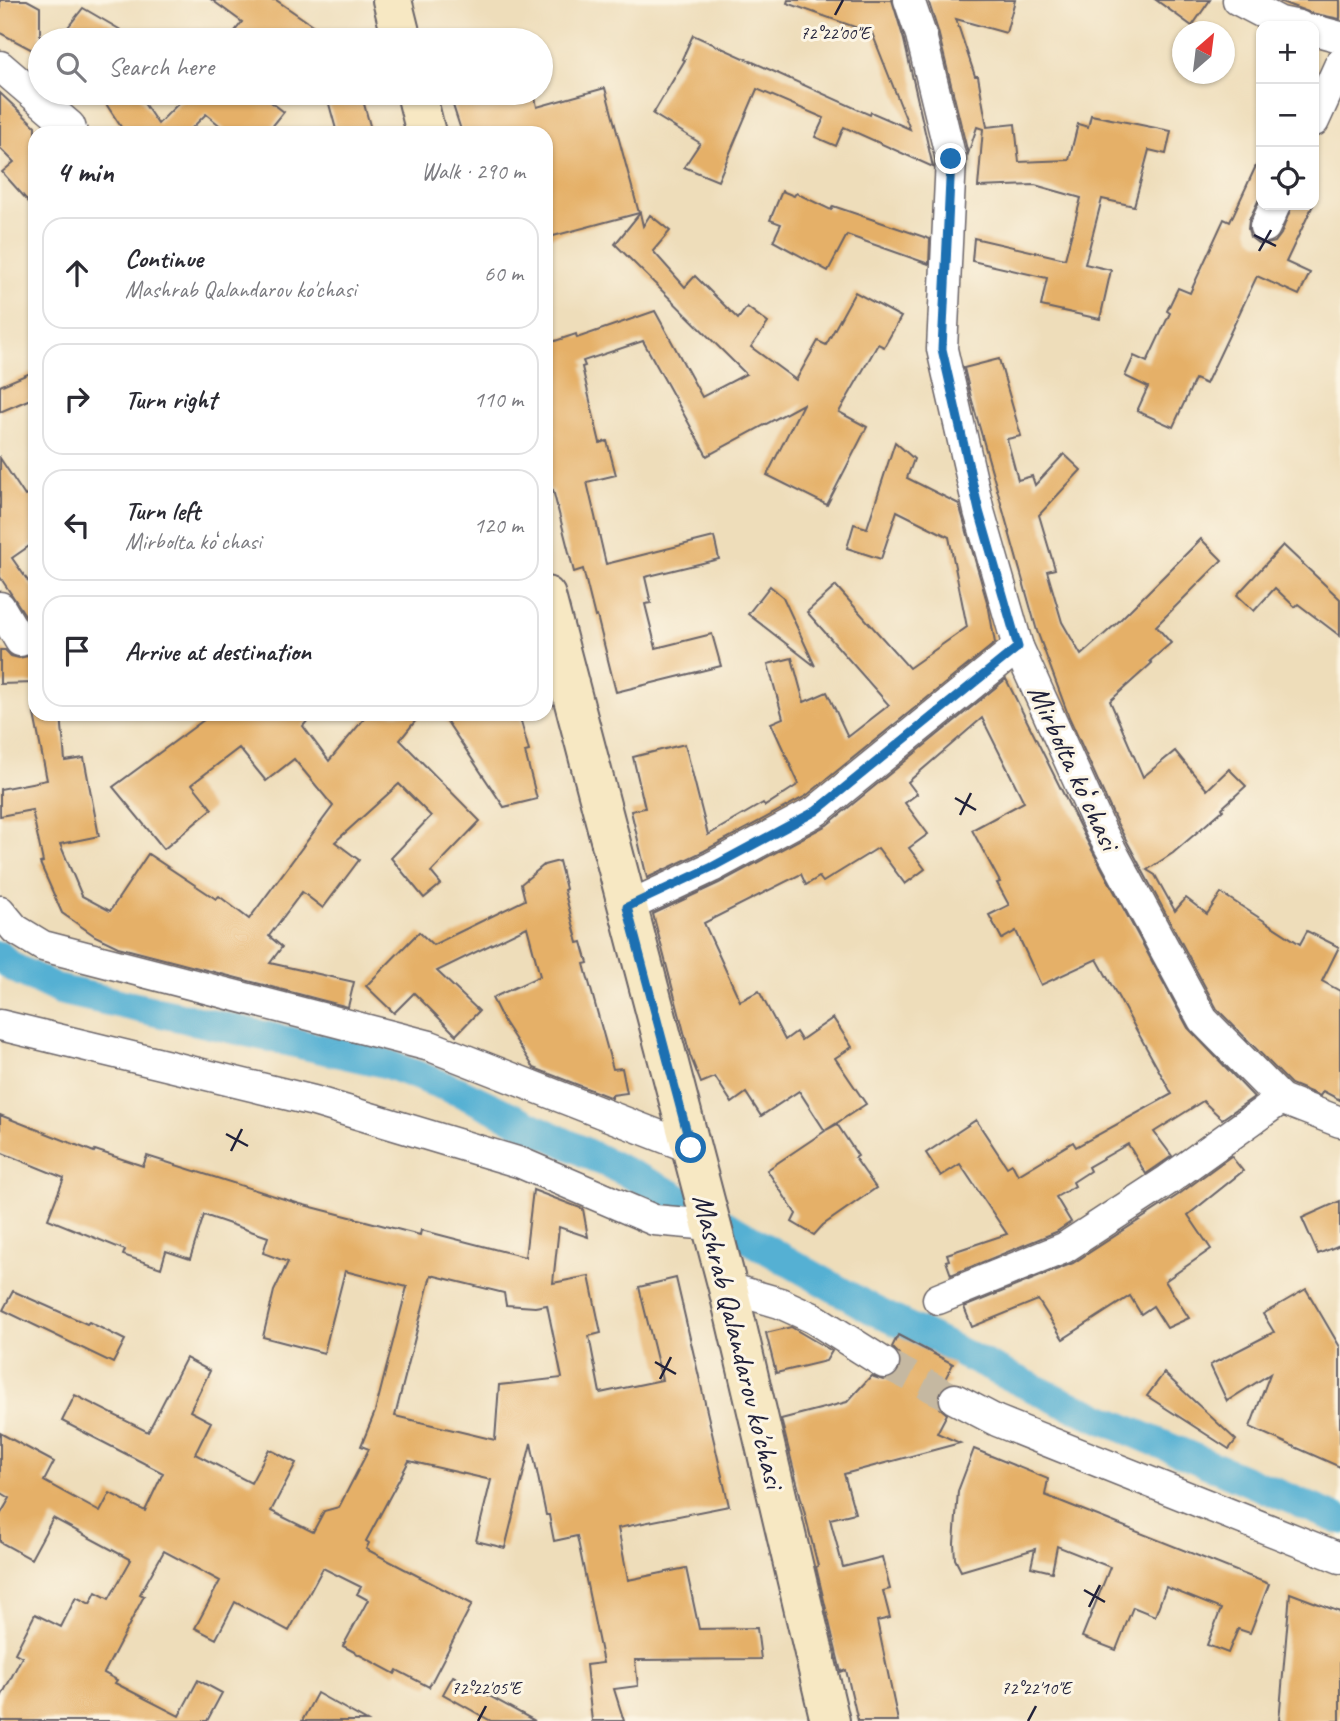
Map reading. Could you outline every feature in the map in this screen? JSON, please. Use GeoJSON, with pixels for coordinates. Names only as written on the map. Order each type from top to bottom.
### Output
{"type":"FeatureCollection","features":[{"type":"Feature","properties":{"kind":"main road"},"geometry":{"type":"LineString","coordinates":[[392,0],[399,28]]}},
{"type":"Feature","properties":{"kind":"main road"},"geometry":{"type":"LineString","coordinates":[[419,105],[424,126]]}},
{"type":"Feature","properties":{"kind":"main road","name":"Mashrab Qalandarov ko'chasi"},"geometry":{"type":"LineString","coordinates":[[553,623],[725,1278],[830,1721]]}},
{"type":"Feature","properties":{"kind":"street","name":"Mirbolta koʻchasi"},"geometry":{"type":"LineString","coordinates":[[909,0],[921,35],[951,159],[942,349],[979,511],[1018,647],[1101,831],[1203,1020],[1281,1100],[1340,1122]]}},
{"type":"Feature","properties":{"kind":"street"},"geometry":{"type":"LineString","coordinates":[[1238,0],[1278,21]]}},
{"type":"Feature","properties":{"kind":"street"},"geometry":{"type":"LineString","coordinates":[[1319,31],[1340,37]]}},
{"type":"Feature","properties":{"kind":"street"},"geometry":{"type":"LineString","coordinates":[[1319,110],[1340,64]]}},
{"type":"Feature","properties":{"kind":"street"},"geometry":{"type":"LineString","coordinates":[[0,66],[28,90]]}},
{"type":"Feature","properties":{"kind":"street"},"geometry":{"type":"LineString","coordinates":[[46,105],[70,126]]}},
{"type":"Feature","properties":{"kind":"street"},"geometry":{"type":"LineString","coordinates":[[0,607],[18,640]]}},
{"type":"Feature","properties":{"kind":"street"},"geometry":{"type":"LineString","coordinates":[[627,907],[712,867],[816,811],[1018,647]]}},
{"type":"Feature","properties":{"kind":"street"},"geometry":{"type":"LineString","coordinates":[[0,911],[15,929],[43,946],[429,1046],[691,1149]]}},
{"type":"Feature","properties":{"kind":"street"},"geometry":{"type":"LineString","coordinates":[[0,1025],[314,1101],[521,1163],[654,1220],[711,1226]]}},
{"type":"Feature","properties":{"kind":"street"},"geometry":{"type":"LineString","coordinates":[[938,1299],[1064,1248],[1168,1180],[1281,1100]]}},
{"type":"Feature","properties":{"kind":"street"},"geometry":{"type":"LineString","coordinates":[[725,1278],[813,1318],[884,1363]]}},
{"type":"Feature","properties":{"kind":"street"},"geometry":{"type":"LineString","coordinates":[[955,1399],[997,1421],[1340,1558]]}},
{"type":"Feature","properties":{"kind":"building"},"geometry":{"type":"Polygon","coordinates":[[[0,0],[27,0],[40,7],[40,28],[28,28],[28,48],[0,33],[0,0]]]}},
{"type":"Feature","properties":{"kind":"building"},"geometry":{"type":"Polygon","coordinates":[[[212,0],[276,0],[317,28],[237,28],[242,22],[212,0]]]}},
{"type":"Feature","properties":{"kind":"building"},"geometry":{"type":"Polygon","coordinates":[[[788,0],[892,0],[904,40],[933,167],[844,127],[836,146],[815,137],[824,118],[757,89],[718,181],[684,167],[700,143],[653,114],[685,60],[682,59],[693,35],[870,115],[871,112],[910,129],[872,33],[787,3],[788,0]]]}},
{"type":"Feature","properties":{"kind":"building"},"geometry":{"type":"Polygon","coordinates":[[[928,0],[1015,0],[1006,33],[956,19],[975,76],[978,76],[987,127],[1015,124],[1019,162],[1069,160],[1078,124],[1088,127],[1091,115],[1171,131],[1166,154],[1149,150],[1134,206],[1102,199],[1085,264],[1111,270],[1100,319],[1041,306],[1047,278],[972,261],[974,238],[1065,259],[1081,198],[1035,185],[978,187],[983,129],[977,127],[968,154],[928,0]]]}},
{"type":"Feature","properties":{"kind":"building"},"geometry":{"type":"Polygon","coordinates":[[[1156,0],[1210,0],[1195,21],[1185,21],[1156,0]]]}},
{"type":"Feature","properties":{"kind":"building"},"geometry":{"type":"Polygon","coordinates":[[[1276,0],[1340,0],[1340,19],[1311,13],[1276,0]]]}},
{"type":"Feature","properties":{"kind":"building"},"geometry":{"type":"Polygon","coordinates":[[[83,8],[117,28],[67,28],[83,8]]]}},
{"type":"Feature","properties":{"kind":"building"},"geometry":{"type":"Polygon","coordinates":[[[605,88],[639,213],[553,236],[553,126],[460,126],[453,105],[537,107],[553,105],[553,103],[605,88]]]}},
{"type":"Feature","properties":{"kind":"building"},"geometry":{"type":"Polygon","coordinates":[[[0,93],[35,126],[28,126],[28,201],[2,172],[14,162],[0,148],[0,93]]]}},
{"type":"Feature","properties":{"kind":"building"},"geometry":{"type":"Polygon","coordinates":[[[107,105],[145,105],[158,124],[177,105],[275,105],[284,112],[273,126],[221,126],[206,114],[194,126],[120,126],[107,105]]]}},
{"type":"Feature","properties":{"kind":"building"},"geometry":{"type":"Polygon","coordinates":[[[329,105],[364,105],[370,126],[335,126],[329,105]]]}},
{"type":"Feature","properties":{"kind":"building"},"geometry":{"type":"Polygon","coordinates":[[[1256,166],[1256,205],[1249,220],[1250,237],[1258,243],[1275,242],[1290,210],[1311,210],[1286,262],[1310,273],[1299,295],[1257,276],[1206,384],[1195,379],[1173,427],[1137,411],[1148,387],[1125,376],[1134,356],[1147,362],[1170,313],[1167,311],[1178,288],[1190,293],[1224,219],[1230,222],[1256,166]]]}},
{"type":"Feature","properties":{"kind":"building"},"geometry":{"type":"Polygon","coordinates":[[[782,191],[794,196],[796,193],[831,210],[833,206],[930,239],[929,264],[847,235],[828,271],[773,241],[781,224],[770,220],[782,191]]]}},
{"type":"Feature","properties":{"kind":"building"},"geometry":{"type":"Polygon","coordinates":[[[640,213],[643,226],[650,215],[670,231],[653,251],[685,287],[695,276],[738,319],[747,307],[768,323],[751,347],[796,380],[818,341],[826,345],[855,292],[901,317],[884,347],[878,344],[839,412],[867,427],[827,505],[767,475],[803,404],[707,456],[643,341],[583,361],[585,366],[582,367],[600,443],[607,441],[616,475],[587,482],[606,564],[714,537],[719,559],[645,577],[651,603],[645,604],[656,648],[712,634],[721,666],[616,692],[583,569],[574,572],[553,490],[553,342],[576,334],[577,338],[655,311],[702,397],[746,374],[615,244],[640,213]]]}},
{"type":"Feature","properties":{"kind":"building"},"geometry":{"type":"Polygon","coordinates":[[[999,359],[1021,436],[1007,439],[1018,480],[1032,476],[1035,485],[1064,454],[1081,470],[1039,515],[1055,569],[1047,571],[1062,622],[1081,655],[1201,539],[1222,560],[1156,626],[1171,643],[1110,701],[1143,777],[1175,751],[1207,790],[1229,769],[1246,786],[1222,808],[1223,810],[1173,853],[1147,870],[1155,875],[1175,911],[1186,898],[1207,914],[1221,893],[1300,944],[1307,931],[1339,947],[1322,981],[1340,991],[1340,1100],[1323,1091],[1320,1096],[1291,1084],[1217,1009],[1117,823],[1069,717],[1037,631],[971,397],[964,368],[999,359]]]}},
{"type":"Feature","properties":{"kind":"building"},"geometry":{"type":"Polygon","coordinates":[[[28,374],[28,400],[0,412],[0,386],[28,374]]]}},
{"type":"Feature","properties":{"kind":"building"},"geometry":{"type":"Polygon","coordinates":[[[895,442],[914,459],[907,478],[959,504],[989,609],[995,643],[806,796],[704,851],[647,878],[631,811],[645,808],[633,757],[685,744],[708,835],[763,803],[765,806],[799,784],[771,723],[783,718],[768,664],[792,658],[804,702],[827,692],[848,737],[889,705],[807,612],[836,586],[909,668],[967,627],[949,537],[897,511],[881,559],[847,548],[854,524],[867,528],[895,442]]]}},
{"type":"Feature","properties":{"kind":"building"},"geometry":{"type":"Polygon","coordinates":[[[0,458],[25,496],[28,494],[28,547],[12,558],[28,581],[28,619],[0,577],[0,458]]]}},
{"type":"Feature","properties":{"kind":"building"},"geometry":{"type":"Polygon","coordinates":[[[1283,545],[1340,599],[1340,636],[1298,604],[1295,607],[1275,588],[1254,611],[1237,595],[1283,545]]]}},
{"type":"Feature","properties":{"kind":"building"},"geometry":{"type":"Polygon","coordinates":[[[770,586],[783,597],[815,666],[748,614],[770,586]]]}},
{"type":"Feature","properties":{"kind":"building"},"geometry":{"type":"Polygon","coordinates":[[[0,650],[19,658],[28,656],[28,683],[0,684],[0,650]]]}},
{"type":"Feature","properties":{"kind":"building"},"geometry":{"type":"Polygon","coordinates":[[[1006,679],[1086,839],[1188,1028],[1254,1097],[1222,1119],[1203,1101],[1154,1132],[1172,1156],[1146,1174],[1128,1144],[1088,1167],[1090,1171],[1073,1182],[1075,1186],[1056,1197],[1071,1222],[1056,1232],[951,1275],[946,1261],[949,1260],[947,1254],[1007,1234],[960,1164],[941,1176],[926,1153],[976,1120],[1007,1167],[1012,1164],[1018,1175],[1073,1142],[1076,1147],[1172,1094],[1097,959],[1041,985],[1016,931],[1002,939],[989,915],[1009,905],[997,883],[1000,882],[972,830],[1024,802],[982,718],[908,782],[917,794],[905,803],[928,834],[909,848],[925,869],[905,884],[878,848],[823,882],[819,877],[806,885],[801,874],[704,923],[740,1001],[759,991],[785,1040],[796,1032],[801,1040],[833,1018],[852,1047],[835,1058],[866,1104],[826,1130],[837,1124],[858,1156],[855,1158],[876,1188],[823,1225],[814,1235],[792,1222],[796,1214],[767,1170],[825,1131],[799,1091],[761,1116],[746,1093],[732,1103],[715,1077],[701,1083],[690,1055],[653,914],[719,883],[827,825],[1006,679]]]}},
{"type":"Feature","properties":{"kind":"building"},"geometry":{"type":"Polygon","coordinates":[[[35,721],[62,721],[65,761],[84,758],[99,836],[60,844],[82,896],[110,911],[148,854],[216,899],[219,896],[249,919],[333,806],[294,759],[266,781],[239,748],[192,784],[212,809],[164,849],[113,787],[203,721],[307,721],[303,726],[329,761],[362,721],[415,721],[400,740],[480,821],[431,872],[441,884],[424,898],[391,858],[431,816],[399,784],[335,842],[359,860],[323,908],[302,892],[269,936],[282,947],[270,963],[354,982],[348,1007],[118,947],[95,936],[62,913],[40,863],[43,862],[32,810],[0,816],[0,789],[47,780],[35,721]]]}},
{"type":"Feature","properties":{"kind":"building"},"geometry":{"type":"Polygon","coordinates":[[[447,721],[521,721],[529,751],[525,752],[537,799],[504,807],[447,721]]]}},
{"type":"Feature","properties":{"kind":"building"},"geometry":{"type":"Polygon","coordinates":[[[559,861],[566,889],[564,890],[578,943],[582,942],[588,963],[584,964],[613,1069],[622,1068],[627,1093],[612,1095],[612,1098],[534,1068],[492,998],[540,976],[527,927],[437,971],[479,1011],[456,1035],[414,993],[394,1013],[366,986],[419,932],[433,945],[525,900],[521,884],[544,865],[559,861]]]}},
{"type":"Feature","properties":{"kind":"building"},"geometry":{"type":"Polygon","coordinates":[[[0,1115],[94,1152],[95,1150],[143,1166],[147,1156],[300,1204],[420,1235],[421,1230],[525,1257],[533,1190],[583,1209],[588,1237],[559,1227],[553,1283],[589,1276],[601,1333],[589,1336],[600,1393],[662,1380],[639,1287],[676,1278],[729,1506],[618,1528],[628,1580],[686,1568],[699,1629],[757,1628],[761,1659],[635,1660],[638,1686],[614,1689],[624,1721],[592,1721],[586,1665],[603,1663],[577,1536],[554,1541],[531,1443],[505,1548],[476,1541],[491,1480],[409,1461],[366,1541],[369,1543],[366,1549],[472,1604],[429,1687],[397,1670],[395,1674],[343,1646],[368,1600],[357,1594],[361,1587],[323,1568],[289,1631],[235,1602],[216,1639],[195,1628],[220,1581],[164,1551],[140,1594],[144,1596],[104,1673],[117,1680],[115,1683],[179,1716],[198,1680],[222,1693],[207,1721],[0,1721],[0,1699],[22,1657],[15,1653],[35,1614],[61,1627],[76,1597],[90,1604],[96,1592],[109,1599],[131,1560],[53,1518],[31,1559],[0,1542],[0,1515],[10,1498],[0,1492],[0,1433],[54,1462],[44,1481],[100,1512],[110,1493],[145,1511],[163,1473],[62,1421],[75,1395],[148,1432],[186,1358],[210,1371],[190,1411],[211,1422],[195,1454],[251,1483],[269,1449],[296,1463],[271,1511],[313,1532],[324,1511],[339,1507],[369,1449],[361,1446],[375,1412],[407,1287],[345,1271],[324,1353],[263,1337],[274,1291],[288,1262],[263,1253],[268,1237],[204,1215],[190,1259],[166,1251],[161,1268],[123,1255],[125,1250],[48,1219],[64,1178],[0,1152],[0,1115]],[[431,1275],[395,1416],[495,1440],[499,1385],[562,1378],[547,1305],[506,1305],[504,1293],[431,1275]]]}},
{"type":"Feature","properties":{"kind":"building"},"geometry":{"type":"Polygon","coordinates":[[[1231,1156],[1243,1171],[1188,1215],[1211,1249],[1165,1281],[1189,1318],[1167,1328],[1153,1306],[1141,1314],[1130,1296],[1063,1339],[1038,1300],[972,1327],[964,1307],[1073,1263],[1178,1195],[1231,1156]]]}},
{"type":"Feature","properties":{"kind":"building"},"geometry":{"type":"Polygon","coordinates":[[[1340,1201],[1340,1245],[1318,1254],[1302,1218],[1340,1201]]]}},
{"type":"Feature","properties":{"kind":"building"},"geometry":{"type":"Polygon","coordinates":[[[1306,1289],[1340,1347],[1340,1467],[1250,1427],[1270,1374],[1227,1401],[1210,1365],[1274,1332],[1263,1314],[1306,1289]]]}},
{"type":"Feature","properties":{"kind":"building"},"geometry":{"type":"Polygon","coordinates":[[[13,1291],[125,1340],[113,1363],[3,1310],[13,1291]]]}},
{"type":"Feature","properties":{"kind":"building"},"geometry":{"type":"Polygon","coordinates":[[[791,1327],[832,1351],[826,1361],[776,1373],[766,1333],[791,1327]]]}},
{"type":"Feature","properties":{"kind":"building"},"geometry":{"type":"Polygon","coordinates":[[[898,1335],[953,1364],[945,1379],[951,1382],[939,1392],[940,1408],[947,1414],[937,1433],[960,1443],[844,1474],[855,1513],[830,1519],[843,1567],[882,1557],[890,1589],[883,1591],[890,1618],[877,1621],[898,1721],[858,1721],[846,1670],[841,1672],[781,1419],[847,1402],[871,1376],[883,1380],[893,1378],[901,1364],[899,1354],[892,1347],[898,1335]]]}},
{"type":"Feature","properties":{"kind":"building"},"geometry":{"type":"Polygon","coordinates":[[[1164,1373],[1236,1440],[1229,1449],[1147,1396],[1164,1373]]]}},
{"type":"Feature","properties":{"kind":"building"},"geometry":{"type":"Polygon","coordinates":[[[974,1449],[1048,1479],[1045,1495],[1269,1584],[1250,1633],[1238,1629],[1228,1653],[1207,1645],[1221,1609],[1166,1587],[1155,1616],[1133,1607],[1116,1650],[1082,1637],[1110,1567],[1057,1546],[1052,1572],[1031,1567],[1035,1549],[961,1571],[955,1559],[954,1543],[958,1491],[974,1449]]]}},
{"type":"Feature","properties":{"kind":"building"},"geometry":{"type":"Polygon","coordinates":[[[1290,1593],[1340,1612],[1340,1721],[1279,1721],[1290,1593]]]}},
{"type":"Feature","properties":{"kind":"building"},"geometry":{"type":"Polygon","coordinates":[[[453,1676],[535,1721],[491,1721],[443,1694],[453,1676]]]}},
{"type":"Feature","properties":{"kind":"building"},"geometry":{"type":"Polygon","coordinates":[[[317,1693],[367,1721],[302,1721],[317,1693]]]}},
{"type":"Feature","properties":{"kind":"waterway"},"geometry":{"type":"LineString","coordinates":[[0,956],[12,967],[60,990],[385,1063],[460,1092],[669,1193],[873,1310],[1060,1401],[1340,1520]]}},
{"type":"Feature","properties":{"kind":"tunnel"},"geometry":{"type":"LineString","coordinates":[[884,1363],[955,1399]]}},
{"type":"Feature","properties":{"kind":"route"},"geometry":{"type":"LineString","coordinates":[[691,1148],[627,907],[712,867],[816,811],[1018,647],[979,511],[942,349],[951,159]]}}]}
